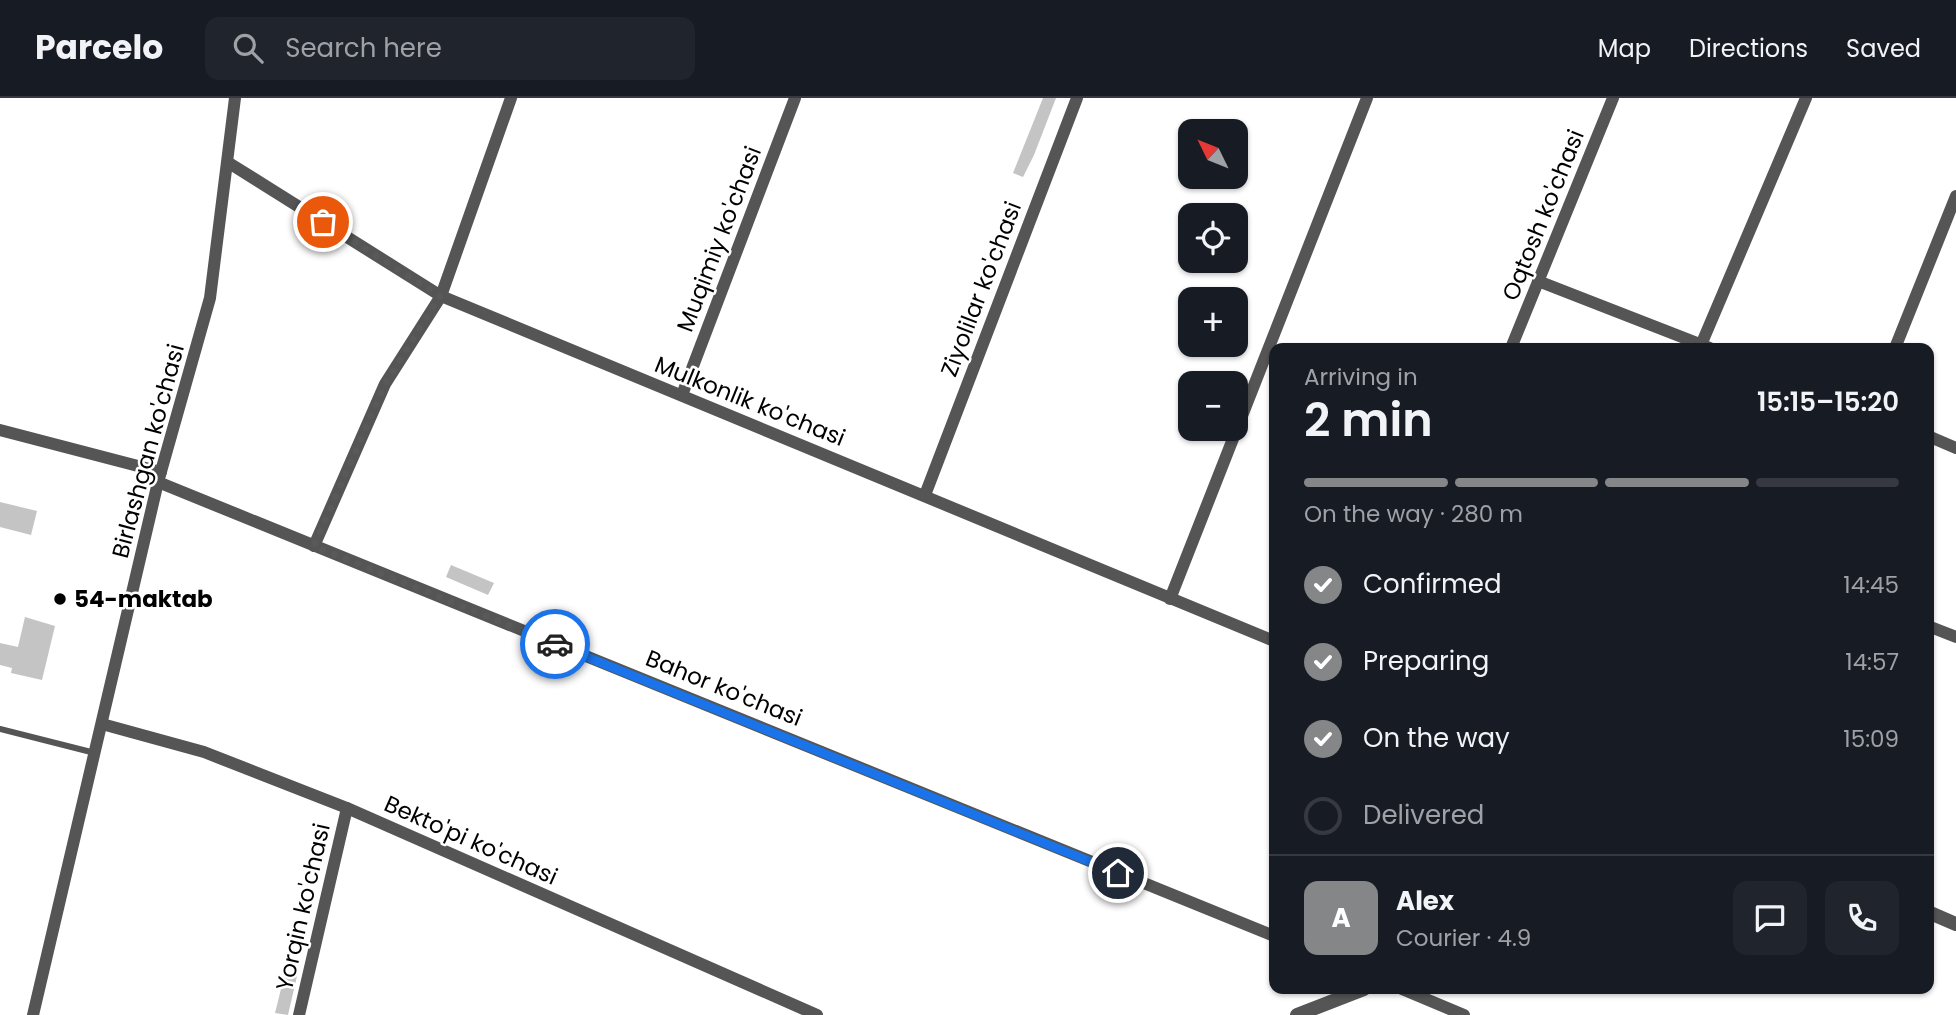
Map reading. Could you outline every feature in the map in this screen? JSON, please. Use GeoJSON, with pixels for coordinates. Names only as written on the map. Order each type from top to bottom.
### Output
{"type":"FeatureCollection","features":[{"type":"Feature","properties":{"kind":"street","name":"Birlashgan ko'chasi"},"geometry":{"type":"LineString","coordinates":[[33,1015],[159,477],[211,299],[235,98]]}},
{"type":"Feature","properties":{"kind":"street"},"geometry":{"type":"LineString","coordinates":[[314,546],[385,384],[440,296],[510,98]]}},
{"type":"Feature","properties":{"kind":"street","name":"Muqimiy ko'chasi"},"geometry":{"type":"LineString","coordinates":[[682,396],[795,98]]}},
{"type":"Feature","properties":{"kind":"street","name":"Ziyolilar ko'chasi"},"geometry":{"type":"LineString","coordinates":[[925,495],[1077,98]]}},
{"type":"Feature","properties":{"kind":"street"},"geometry":{"type":"LineString","coordinates":[[1271,343],[1367,98]]}},
{"type":"Feature","properties":{"kind":"street","name":"Oqtosh ko'chasi"},"geometry":{"type":"LineString","coordinates":[[1513,343],[1613,98]]}},
{"type":"Feature","properties":{"kind":"street"},"geometry":{"type":"LineString","coordinates":[[1707,343],[1806,98]]}},
{"type":"Feature","properties":{"kind":"street","name":"Mulkonlik ko'chasi"},"geometry":{"type":"LineString","coordinates":[[229,163],[440,296],[1269,639]]}},
{"type":"Feature","properties":{"kind":"street"},"geometry":{"type":"LineString","coordinates":[[1897,343],[1956,196]]}},
{"type":"Feature","properties":{"kind":"street"},"geometry":{"type":"LineString","coordinates":[[1538,281],[1698,343]]}},
{"type":"Feature","properties":{"kind":"street"},"geometry":{"type":"LineString","coordinates":[[1170,599],[1269,347]]}},
{"type":"Feature","properties":{"kind":"street","name":"Bahor ko'chasi"},"geometry":{"type":"LineString","coordinates":[[0,430],[159,477],[314,546],[1269,934]]}},
{"type":"Feature","properties":{"kind":"street"},"geometry":{"type":"LineString","coordinates":[[1934,439],[1956,448]]}},
{"type":"Feature","properties":{"kind":"street"},"geometry":{"type":"LineString","coordinates":[[1934,628],[1956,637]]}},
{"type":"Feature","properties":{"kind":"street","name":"Bekto'pi ko'chasi"},"geometry":{"type":"LineString","coordinates":[[102,724],[204,752],[347,808],[817,1015]]}},
{"type":"Feature","properties":{"kind":"street","name":"Yorqin ko'chasi"},"geometry":{"type":"LineString","coordinates":[[299,1015],[347,808]]}},
{"type":"Feature","properties":{"kind":"street"},"geometry":{"type":"LineString","coordinates":[[1934,915],[1956,924]]}},
{"type":"Feature","properties":{"kind":"street"},"geometry":{"type":"LineString","coordinates":[[1297,1015],[1351,994]]}},
{"type":"Feature","properties":{"kind":"street"},"geometry":{"type":"LineString","coordinates":[[1414,994],[1464,1015]]}},
{"type":"Feature","properties":{"kind":"lane"},"geometry":{"type":"LineString","coordinates":[[0,729],[94,753]]}},
{"type":"Feature","properties":{"kind":"building"},"geometry":{"type":"Polygon","coordinates":[[[1043,98],[1056,98],[1023,177],[1013,173],[1043,98]]]}},
{"type":"Feature","properties":{"kind":"building"},"geometry":{"type":"Polygon","coordinates":[[[0,502],[37,511],[31,535],[0,527],[0,502]]]}},
{"type":"Feature","properties":{"kind":"building"},"geometry":{"type":"Polygon","coordinates":[[[451,565],[494,583],[488,595],[446,577],[451,565]]]}},
{"type":"Feature","properties":{"kind":"building"},"geometry":{"type":"Polygon","coordinates":[[[25,617],[55,626],[42,680],[11,673],[12,668],[0,665],[0,643],[18,647],[25,617]]]}},
{"type":"Feature","properties":{"kind":"building"},"geometry":{"type":"Polygon","coordinates":[[[285,973],[297,976],[288,1015],[275,1013],[285,973]]]}},
{"type":"Feature","properties":{"kind":"way so far"},"geometry":{"type":"LineString","coordinates":[[323,222],[440,296],[385,384],[314,546],[555,644]]}},
{"type":"Feature","properties":{"kind":"place","name":"54-maktab"},"geometry":{"type":"Point","coordinates":[60,599]}},
{"type":"Feature","properties":{"kind":"route"},"geometry":{"type":"LineString","coordinates":[[555,644],[1118,873]]}}]}
